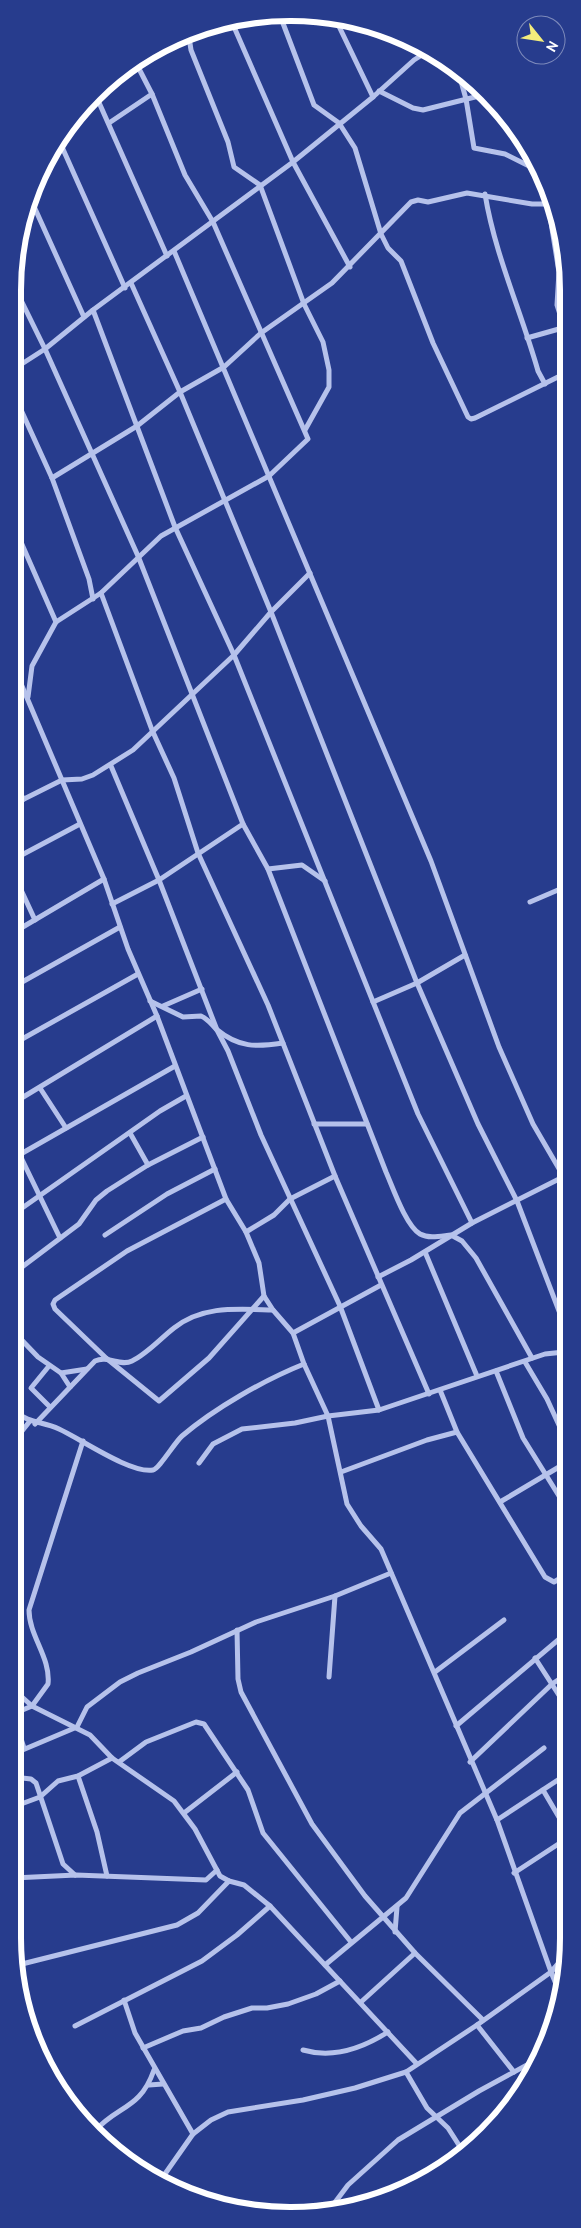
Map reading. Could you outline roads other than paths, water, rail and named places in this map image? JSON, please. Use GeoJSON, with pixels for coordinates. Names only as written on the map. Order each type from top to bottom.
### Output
{"type":"FeatureCollection","features":[{"type":"Feature","properties":{"kind":"street"},"geometry":{"type":"LineString","coordinates":[[282,21],[314,105],[339,123],[355,148],[381,234],[388,248],[401,262],[433,343],[468,417],[471,420],[560,376]]}},
{"type":"Feature","properties":{"kind":"street"},"geometry":{"type":"LineString","coordinates":[[339,25],[373,97]]}},
{"type":"Feature","properties":{"kind":"street"},"geometry":{"type":"LineString","coordinates":[[234,27],[293,162],[350,267]]}},
{"type":"Feature","properties":{"kind":"street"},"geometry":{"type":"LineString","coordinates":[[190,41],[228,142],[234,167],[260,185],[304,304],[324,342],[329,370],[328,393],[305,430]]}},
{"type":"Feature","properties":{"kind":"street"},"geometry":{"type":"LineString","coordinates":[[21,365],[46,349],[93,310],[293,162],[422,55]]}},
{"type":"Feature","properties":{"kind":"street"},"geometry":{"type":"LineString","coordinates":[[28,698],[32,666],[56,622],[101,593],[138,556],[175,526],[269,476],[307,442],[305,430],[213,222],[185,175],[152,94],[139,69]]}},
{"type":"Feature","properties":{"kind":"street"},"geometry":{"type":"LineString","coordinates":[[461,83],[474,148],[505,154],[529,166]]}},
{"type":"Feature","properties":{"kind":"street"},"geometry":{"type":"LineString","coordinates":[[379,91],[418,109],[434,108],[477,96]]}},
{"type":"Feature","properties":{"kind":"street"},"geometry":{"type":"LineString","coordinates":[[109,123],[152,94]]}},
{"type":"Feature","properties":{"kind":"street"},"geometry":{"type":"LineString","coordinates":[[99,101],[167,256]]}},
{"type":"Feature","properties":{"kind":"street"},"geometry":{"type":"LineString","coordinates":[[62,148],[125,288]]}},
{"type":"Feature","properties":{"kind":"street"},"geometry":{"type":"LineString","coordinates":[[52,478],[93,455],[137,426],[180,392],[224,367],[261,332],[332,284],[411,202],[418,200],[428,202],[467,193],[485,194],[532,204],[545,204]]}},
{"type":"Feature","properties":{"kind":"street"},"geometry":{"type":"LineString","coordinates":[[485,194],[493,234],[527,338],[545,384]]}},
{"type":"Feature","properties":{"kind":"street"},"geometry":{"type":"LineString","coordinates":[[35,208],[84,317]]}},
{"type":"Feature","properties":{"kind":"street"},"geometry":{"type":"LineString","coordinates":[[552,225],[559,276],[557,283],[557,305],[560,313]]}},
{"type":"Feature","properties":{"kind":"street"},"geometry":{"type":"LineString","coordinates":[[174,251],[431,861],[499,1047],[529,1116],[560,1171]]}},
{"type":"Feature","properties":{"kind":"street"},"geometry":{"type":"LineString","coordinates":[[131,283],[180,392],[271,612],[417,983],[478,1124],[517,1201],[560,1314]]}},
{"type":"Feature","properties":{"kind":"street"},"geometry":{"type":"LineString","coordinates":[[21,300],[46,349],[138,556],[170,643],[188,680],[190,694],[211,740],[243,824],[268,869],[386,1172],[413,1228],[430,1237],[451,1235],[462,1241],[476,1258],[532,1358]]}},
{"type":"Feature","properties":{"kind":"street"},"geometry":{"type":"LineString","coordinates":[[93,310],[175,526],[234,655],[418,1114],[472,1223]]}},
{"type":"Feature","properties":{"kind":"street"},"geometry":{"type":"LineString","coordinates":[[527,338],[560,328]]}},
{"type":"Feature","properties":{"kind":"street"},"geometry":{"type":"LineString","coordinates":[[21,410],[52,478],[89,579],[93,599]]}},
{"type":"Feature","properties":{"kind":"street"},"geometry":{"type":"LineString","coordinates":[[21,542],[56,622]]}},
{"type":"Feature","properties":{"kind":"street"},"geometry":{"type":"LineString","coordinates":[[21,800],[62,780],[82,779],[111,766],[133,750],[190,694],[234,655],[271,612],[310,574]]}},
{"type":"Feature","properties":{"kind":"street"},"geometry":{"type":"LineString","coordinates":[[101,593],[152,730],[174,778],[198,854],[283,1044],[334,1176],[429,1394]]}},
{"type":"Feature","properties":{"kind":"street"},"geometry":{"type":"LineString","coordinates":[[21,683],[104,879],[120,927],[138,974],[158,1016],[186,1096],[226,1199],[246,1232],[259,1263],[264,1296],[273,1310],[293,1333],[304,1364],[328,1416],[347,1504],[361,1526],[381,1549],[470,1762],[497,1820],[514,1873],[556,1983]]}},
{"type":"Feature","properties":{"kind":"street"},"geometry":{"type":"LineString","coordinates":[[111,766],[159,880],[217,1030],[228,1051],[261,1135],[340,1306],[380,1410]]}},
{"type":"Feature","properties":{"kind":"street"},"geometry":{"type":"LineString","coordinates":[[21,795],[24,798]]}},
{"type":"Feature","properties":{"kind":"street"},"geometry":{"type":"LineString","coordinates":[[21,855],[80,824]]}},
{"type":"Feature","properties":{"kind":"street"},"geometry":{"type":"LineString","coordinates":[[112,904],[159,880],[243,824]]}},
{"type":"Feature","properties":{"kind":"street"},"geometry":{"type":"LineString","coordinates":[[268,869],[302,865],[325,882]]}},
{"type":"Feature","properties":{"kind":"street"},"geometry":{"type":"LineString","coordinates":[[21,928],[104,879]]}},
{"type":"Feature","properties":{"kind":"street"},"geometry":{"type":"LineString","coordinates":[[530,902],[560,889]]}},
{"type":"Feature","properties":{"kind":"street"},"geometry":{"type":"LineString","coordinates":[[21,890],[35,920]]}},
{"type":"Feature","properties":{"kind":"street"},"geometry":{"type":"LineString","coordinates":[[21,983],[120,927]]}},
{"type":"Feature","properties":{"kind":"street"},"geometry":{"type":"LineString","coordinates":[[373,1002],[417,983],[465,955]]}},
{"type":"Feature","properties":{"kind":"street"},"geometry":{"type":"LineString","coordinates":[[21,1040],[138,974]]}},
{"type":"Feature","properties":{"kind":"street"},"geometry":{"type":"LineString","coordinates":[[163,1006],[202,989]]}},
{"type":"Feature","properties":{"kind":"street"},"geometry":{"type":"LineString","coordinates":[[150,1001],[183,1017],[201,1016],[217,1030],[243,1045],[283,1044]]}},
{"type":"Feature","properties":{"kind":"street"},"geometry":{"type":"LineString","coordinates":[[21,1099],[158,1016]]}},
{"type":"Feature","properties":{"kind":"street"},"geometry":{"type":"LineString","coordinates":[[21,1153],[175,1066]]}},
{"type":"Feature","properties":{"kind":"street"},"geometry":{"type":"LineString","coordinates":[[40,1088],[66,1128]]}},
{"type":"Feature","properties":{"kind":"street"},"geometry":{"type":"LineString","coordinates":[[21,1209],[186,1096]]}},
{"type":"Feature","properties":{"kind":"street"},"geometry":{"type":"LineString","coordinates":[[314,1124],[367,1124]]}},
{"type":"Feature","properties":{"kind":"street"},"geometry":{"type":"LineString","coordinates":[[130,1133],[148,1165]]}},
{"type":"Feature","properties":{"kind":"street"},"geometry":{"type":"LineString","coordinates":[[21,1266],[22,1267],[78,1224],[96,1200],[148,1165],[203,1137]]}},
{"type":"Feature","properties":{"kind":"street"},"geometry":{"type":"LineString","coordinates":[[21,1158],[60,1238]]}},
{"type":"Feature","properties":{"kind":"street"},"geometry":{"type":"LineString","coordinates":[[105,1236],[167,1194],[215,1169]]}},
{"type":"Feature","properties":{"kind":"street"},"geometry":{"type":"LineString","coordinates":[[246,1232],[274,1215],[290,1199],[334,1176]]}},
{"type":"Feature","properties":{"kind":"street"},"geometry":{"type":"LineString","coordinates":[[378,1277],[425,1252],[472,1223],[560,1180]]}},
{"type":"Feature","properties":{"kind":"street"},"geometry":{"type":"LineString","coordinates":[[226,1199],[127,1251],[55,1300],[53,1304],[55,1309],[106,1358],[159,1400],[209,1358],[264,1296]]}},
{"type":"Feature","properties":{"kind":"street"},"geometry":{"type":"LineString","coordinates":[[425,1252],[477,1376]]}},
{"type":"Feature","properties":{"kind":"street"},"geometry":{"type":"LineString","coordinates":[[293,1333],[381,1285]]}},
{"type":"Feature","properties":{"kind":"street"},"geometry":{"type":"LineString","coordinates":[[21,1434],[95,1361],[106,1358],[123,1363],[133,1361],[178,1324],[196,1314],[214,1310],[273,1310]]}},
{"type":"Feature","properties":{"kind":"street"},"geometry":{"type":"LineString","coordinates":[[21,1341],[49,1366],[61,1373],[70,1387]]}},
{"type":"Feature","properties":{"kind":"street"},"geometry":{"type":"LineString","coordinates":[[199,1463],[214,1444],[242,1429],[380,1410],[477,1376],[525,1362],[532,1358],[560,1352]]}},
{"type":"Feature","properties":{"kind":"street"},"geometry":{"type":"LineString","coordinates":[[525,1362],[547,1399],[560,1427]]}},
{"type":"Feature","properties":{"kind":"street"},"geometry":{"type":"LineString","coordinates":[[21,1415],[32,1422],[56,1428],[125,1463],[153,1470],[159,1467],[172,1446],[200,1422],[254,1389],[304,1364]]}},
{"type":"Feature","properties":{"kind":"street"},"geometry":{"type":"LineString","coordinates":[[49,1366],[31,1388],[50,1407]]}},
{"type":"Feature","properties":{"kind":"street"},"geometry":{"type":"LineString","coordinates":[[61,1373],[86,1369]]}},
{"type":"Feature","properties":{"kind":"street"},"geometry":{"type":"LineString","coordinates":[[496,1371],[523,1438],[560,1498]]}},
{"type":"Feature","properties":{"kind":"street"},"geometry":{"type":"LineString","coordinates":[[440,1390],[457,1432],[545,1577],[554,1582],[560,1578]]}},
{"type":"Feature","properties":{"kind":"street"},"geometry":{"type":"LineString","coordinates":[[341,1472],[427,1440],[457,1432]]}},
{"type":"Feature","properties":{"kind":"street"},"geometry":{"type":"LineString","coordinates":[[21,1711],[32,1706],[47,1688],[49,1679],[47,1666],[33,1630],[29,1610],[83,1441]]}},
{"type":"Feature","properties":{"kind":"street"},"geometry":{"type":"LineString","coordinates":[[500,1502],[560,1466]]}},
{"type":"Feature","properties":{"kind":"street"},"geometry":{"type":"LineString","coordinates":[[21,1750],[77,1727],[87,1707],[120,1682],[238,1630],[335,1596],[391,1573]]}},
{"type":"Feature","properties":{"kind":"street"},"geometry":{"type":"LineString","coordinates":[[329,1678],[335,1596]]}},
{"type":"Feature","properties":{"kind":"street"},"geometry":{"type":"LineString","coordinates":[[434,1672],[504,1620]]}},
{"type":"Feature","properties":{"kind":"street"},"geometry":{"type":"LineString","coordinates":[[238,1630],[238,1679],[241,1692],[312,1824],[383,1919],[483,2020]]}},
{"type":"Feature","properties":{"kind":"street"},"geometry":{"type":"LineString","coordinates":[[456,1726],[560,1638]]}},
{"type":"Feature","properties":{"kind":"street"},"geometry":{"type":"LineString","coordinates":[[535,1658],[560,1697]]}},
{"type":"Feature","properties":{"kind":"street"},"geometry":{"type":"LineString","coordinates":[[470,1762],[552,1684],[560,1679]]}},
{"type":"Feature","properties":{"kind":"street"},"geometry":{"type":"LineString","coordinates":[[21,1696],[32,1706],[77,1727],[98,1742],[112,1758],[174,1801],[184,1813],[220,1876],[229,1881],[244,1885],[270,1906],[417,2064]]}},
{"type":"Feature","properties":{"kind":"street"},"geometry":{"type":"LineString","coordinates":[[119,1762],[146,1742],[196,1722],[204,1724],[248,1790],[263,1833],[351,1942]]}},
{"type":"Feature","properties":{"kind":"street"},"geometry":{"type":"LineString","coordinates":[[21,1739],[24,1748]]}},
{"type":"Feature","properties":{"kind":"street"},"geometry":{"type":"LineString","coordinates":[[325,1965],[351,1942],[383,1919],[406,1898],[460,1813],[544,1748]]}},
{"type":"Feature","properties":{"kind":"street"},"geometry":{"type":"LineString","coordinates":[[21,1804],[40,1797],[58,1781],[78,1776],[112,1758]]}},
{"type":"Feature","properties":{"kind":"street"},"geometry":{"type":"LineString","coordinates":[[184,1813],[237,1772]]}},
{"type":"Feature","properties":{"kind":"street"},"geometry":{"type":"LineString","coordinates":[[78,1776],[97,1832],[108,1876]]}},
{"type":"Feature","properties":{"kind":"street"},"geometry":{"type":"LineString","coordinates":[[21,1779],[34,1781],[63,1864],[76,1875]]}},
{"type":"Feature","properties":{"kind":"street"},"geometry":{"type":"LineString","coordinates":[[497,1820],[560,1779]]}},
{"type":"Feature","properties":{"kind":"street"},"geometry":{"type":"LineString","coordinates":[[543,1790],[560,1818]]}},
{"type":"Feature","properties":{"kind":"street"},"geometry":{"type":"LineString","coordinates":[[514,1873],[560,1844]]}},
{"type":"Feature","properties":{"kind":"street"},"geometry":{"type":"LineString","coordinates":[[21,1878],[76,1875],[206,1880],[217,1870]]}},
{"type":"Feature","properties":{"kind":"street"},"geometry":{"type":"LineString","coordinates":[[23,1964],[177,1924],[198,1913],[229,1881]]}},
{"type":"Feature","properties":{"kind":"street"},"geometry":{"type":"LineString","coordinates":[[75,2026],[202,1961],[238,1935],[270,1906]]}},
{"type":"Feature","properties":{"kind":"street"},"geometry":{"type":"LineString","coordinates":[[395,1932],[397,1907]]}},
{"type":"Feature","properties":{"kind":"street"},"geometry":{"type":"LineString","coordinates":[[361,2002],[415,1953]]}},
{"type":"Feature","properties":{"kind":"street"},"geometry":{"type":"LineString","coordinates":[[164,2175],[193,2134],[211,2120],[228,2112],[329,2094],[406,2072],[477,2025],[551,1972],[558,1964]]}},
{"type":"Feature","properties":{"kind":"street"},"geometry":{"type":"LineString","coordinates":[[143,2048],[183,2030],[201,2028],[224,2017],[252,2008],[267,2008],[288,2004],[316,1994],[340,1981]]}},
{"type":"Feature","properties":{"kind":"street"},"geometry":{"type":"LineString","coordinates":[[124,2000],[135,2033],[154,2070],[193,2134]]}},
{"type":"Feature","properties":{"kind":"street"},"geometry":{"type":"LineString","coordinates":[[477,2025],[514,2072]]}},
{"type":"Feature","properties":{"kind":"street"},"geometry":{"type":"LineString","coordinates":[[304,2050],[314,2054],[349,2051],[388,2032]]}},
{"type":"Feature","properties":{"kind":"street"},"geometry":{"type":"LineString","coordinates":[[334,2203],[348,2185],[398,2140],[479,2090],[528,2064]]}},
{"type":"Feature","properties":{"kind":"street"},"geometry":{"type":"LineString","coordinates":[[100,2128],[136,2101],[149,2085],[154,2070]]}},
{"type":"Feature","properties":{"kind":"street"},"geometry":{"type":"LineString","coordinates":[[406,2072],[427,2108],[448,2128],[460,2146]]}},
{"type":"Feature","properties":{"kind":"street"},"geometry":{"type":"LineString","coordinates":[[149,2085],[163,2084]]}}]}
